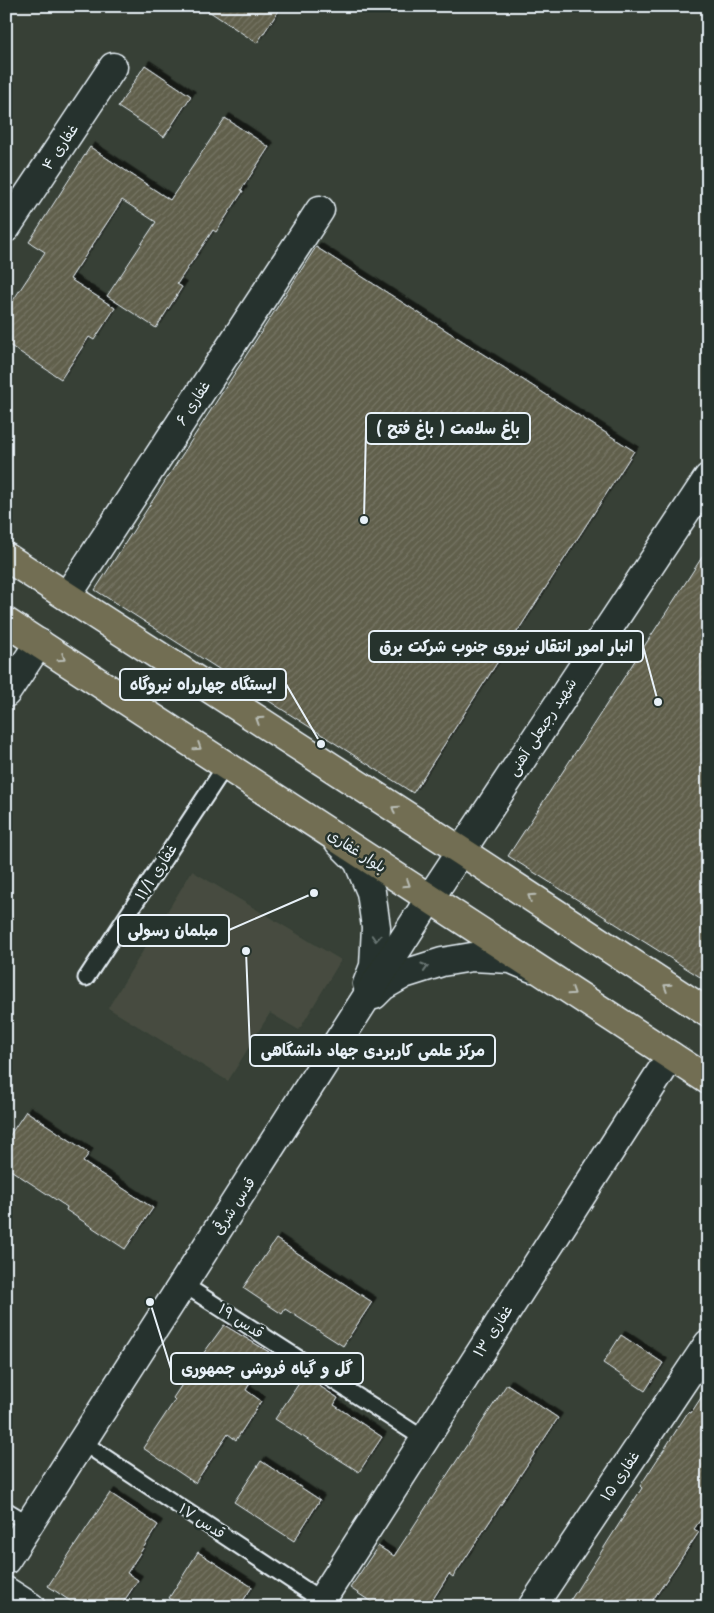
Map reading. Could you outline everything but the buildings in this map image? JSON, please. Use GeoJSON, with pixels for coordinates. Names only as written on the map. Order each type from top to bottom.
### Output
{"type":"FeatureCollection","features":[{"type":"Feature","properties":{"kind":"main road"},"geometry":{"type":"LineString","coordinates":[[6,557],[708,1013]]}},
{"type":"Feature","properties":{"kind":"main road","name":"بلوار غفاری"},"geometry":{"type":"LineString","coordinates":[[6,622],[708,1080]]}},
{"type":"Feature","properties":{"kind":"street","name":"غفاری ۴"},"geometry":{"type":"LineString","coordinates":[[6,228],[113,67]]}},
{"type":"Feature","properties":{"kind":"street","name":"غفاری ۶"},"geometry":{"type":"LineString","coordinates":[[67,596],[320,210]]}},
{"type":"Feature","properties":{"kind":"street","name":"شهید رجبعلی آهنی"},"geometry":{"type":"LineString","coordinates":[[460,851],[708,478]]}},
{"type":"Feature","properties":{"kind":"street"},"geometry":{"type":"LineString","coordinates":[[6,693],[38,643]]}},
{"type":"Feature","properties":{"kind":"street"},"geometry":{"type":"LineString","coordinates":[[331,834],[358,861],[371,892],[376,927],[374,966],[357,1013]]}},
{"type":"Feature","properties":{"kind":"street","name":"قدس شرقی"},"geometry":{"type":"LineString","coordinates":[[6,1560],[460,851]]}},
{"type":"Feature","properties":{"kind":"street"},"geometry":{"type":"LineString","coordinates":[[357,1013],[382,986],[404,974],[442,962],[472,957],[511,958],[550,977]]}},
{"type":"Feature","properties":{"kind":"street","name":"غفاری ۱۳"},"geometry":{"type":"LineString","coordinates":[[319,1603],[671,1056]]}},
{"type":"Feature","properties":{"kind":"street","name":"غفاری ۱۵"},"geometry":{"type":"LineString","coordinates":[[532,1607],[708,1344]]}},
{"type":"Feature","properties":{"kind":"street"},"geometry":{"type":"LineString","coordinates":[[6,1591],[31,1607]]}},
{"type":"Feature","properties":{"kind":"lane","name":"غفاری ۱۱/۱"},"geometry":{"type":"LineString","coordinates":[[86,978],[226,765]]}},
{"type":"Feature","properties":{"kind":"lane","name":"قدس ۱۹"},"geometry":{"type":"LineString","coordinates":[[183,1284],[424,1439]]}},
{"type":"Feature","properties":{"kind":"lane","name":"قدس ۱۷"},"geometry":{"type":"LineString","coordinates":[[82,1442],[319,1603]]}},
{"type":"Feature","properties":{"kind":"lane"},"geometry":{"type":"LineString","coordinates":[[6,1510],[29,1524]]}},
{"type":"Feature","properties":{"kind":"shaded area"},"geometry":{"type":"Polygon","coordinates":[[[192,871],[341,960],[299,1030],[270,1013],[228,1081],[108,1008],[192,871]]]}},
{"type":"Feature","properties":{"kind":"place","name":"باغ سلامت ( باغ فتح )"},"geometry":{"type":"Point","coordinates":[364,520]}},
{"type":"Feature","properties":{"kind":"place","name":"انبار امور انتقال نیروی جنوب شرکت برق"},"geometry":{"type":"Point","coordinates":[658,702]}},
{"type":"Feature","properties":{"kind":"place","name":"ایستگاه چهارراه نیروگاه"},"geometry":{"type":"Point","coordinates":[321,744]}},
{"type":"Feature","properties":{"kind":"place","name":"مبلمان رسولی"},"geometry":{"type":"Point","coordinates":[314,893]}},
{"type":"Feature","properties":{"kind":"place","name":"مرکز علمی کاربردی جهاد دانشگاهی"},"geometry":{"type":"Point","coordinates":[246,951]}},
{"type":"Feature","properties":{"kind":"place","name":"گل و گیاه فروشی جمهوری"},"geometry":{"type":"Point","coordinates":[150,1302]}}]}
